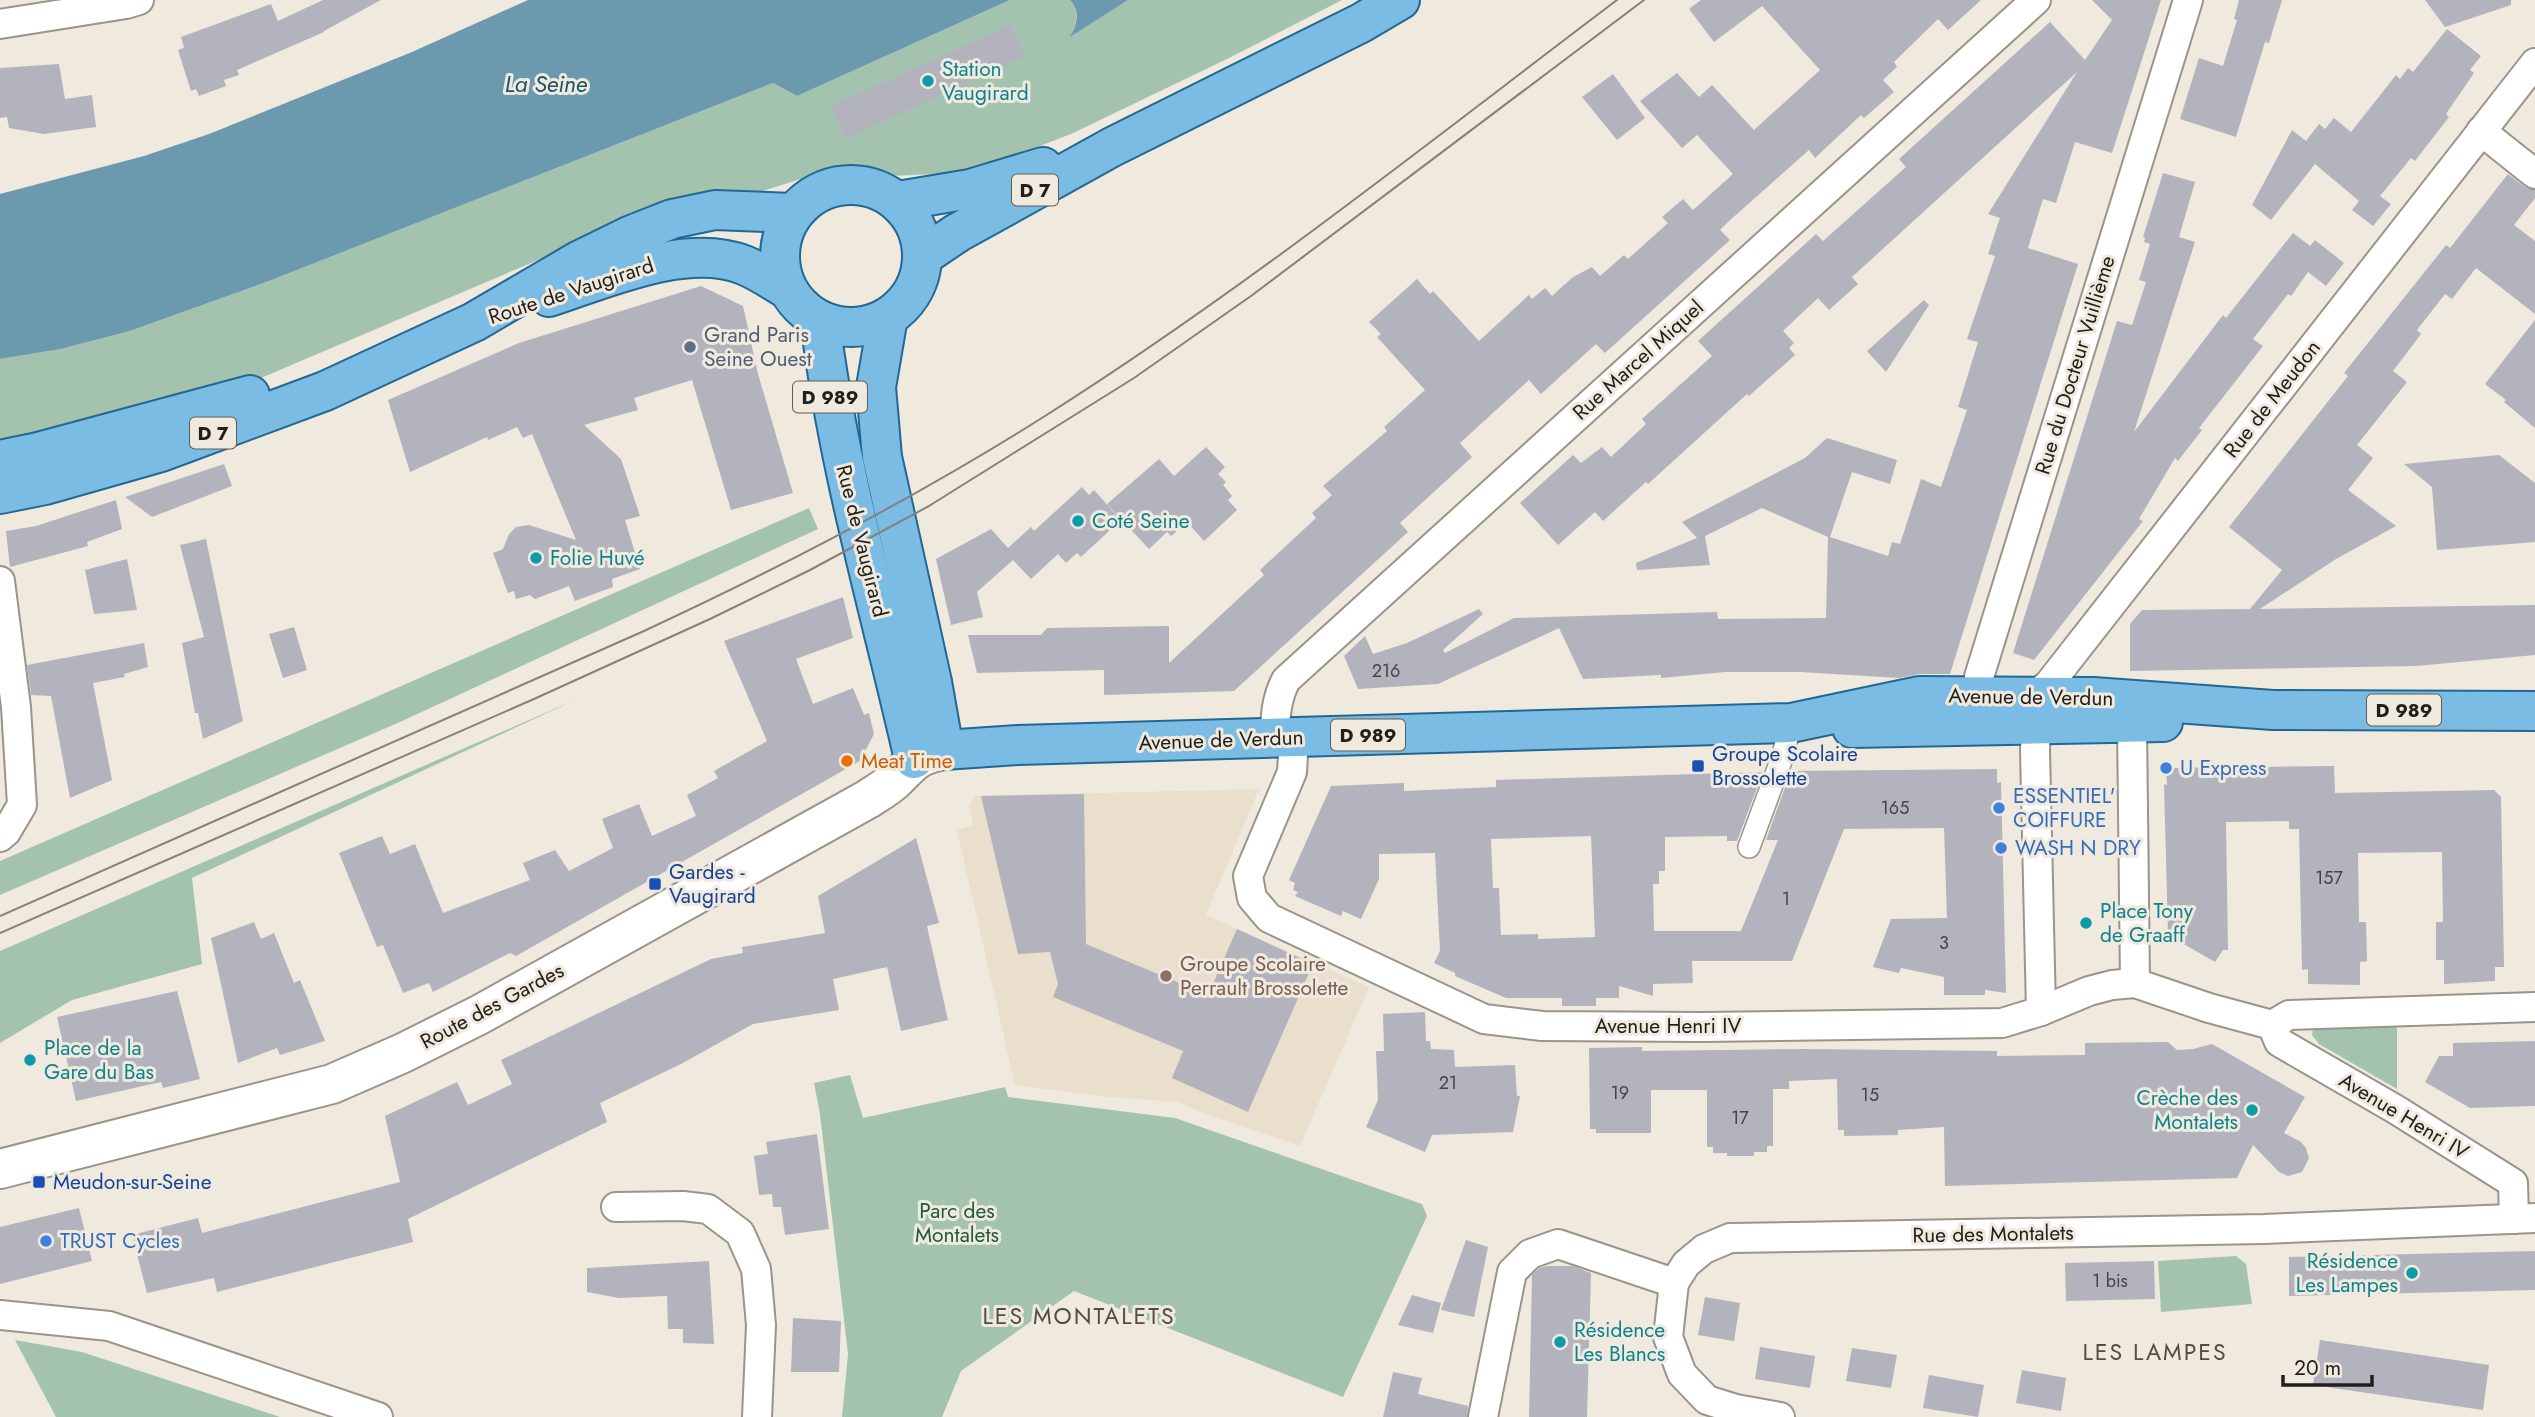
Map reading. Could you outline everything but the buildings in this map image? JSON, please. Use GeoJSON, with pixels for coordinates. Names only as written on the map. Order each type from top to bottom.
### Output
{"type":"FeatureCollection","features":[{"type":"Feature","properties":{"kind":"main road","name":"D 7"},"geometry":{"type":"LineString","coordinates":[[923,256],[957,233],[1112,147],[1361,23],[1400,0]]}},
{"type":"Feature","properties":{"kind":"main road","name":"D 7"},"geometry":{"type":"LineString","coordinates":[[898,201],[970,189],[1112,147]]}},
{"type":"Feature","properties":{"kind":"main road"},"geometry":{"type":"LineString","coordinates":[[855,184],[878,189],[898,201],[908,210],[916,226],[923,256],[921,271],[913,291],[900,308],[888,317],[855,328],[820,320],[801,307],[787,289],[779,265],[779,250],[784,230],[793,213],[810,197],[831,186],[855,184]]}},
{"type":"Feature","properties":{"kind":"main road","name":"Route de Vaugirard"},"geometry":{"type":"LineString","coordinates":[[0,484],[45,485],[161,452],[325,391],[474,322],[580,260],[672,219],[715,210],[793,213]]}},
{"type":"Feature","properties":{"kind":"main road","name":"Route de Vaugirard"},"geometry":{"type":"LineString","coordinates":[[474,322],[656,263],[682,260],[717,260],[744,265],[787,289]]}},
{"type":"Feature","properties":{"kind":"main road","name":"Rue de Vaugirard"},"geometry":{"type":"LineString","coordinates":[[888,317],[876,387],[882,457],[932,681],[929,755]]}},
{"type":"Feature","properties":{"kind":"main road","name":"Rue de Vaugirard"},"geometry":{"type":"LineString","coordinates":[[820,320],[827,379],[845,474],[929,755]]}},
{"type":"Feature","properties":{"kind":"main road","name":"Avenue de Verdun"},"geometry":{"type":"LineString","coordinates":[[929,755],[995,746],[1791,723],[1825,729],[2035,711],[2085,696],[2273,710],[2535,711]]}},
{"type":"Feature","properties":{"kind":"main road","name":"Avenue de Verdun"},"geometry":{"type":"LineString","coordinates":[[2035,711],[2132,724],[2273,710]]}},
{"type":"Feature","properties":{"kind":"main road","name":"Route des Gardes"},"geometry":{"type":"LineString","coordinates":[[0,1169],[332,1084],[403,1053],[490,1008],[868,799],[929,755]]}},
{"type":"Feature","properties":{"kind":"street"},"geometry":{"type":"LineString","coordinates":[[0,24],[139,0]]}},
{"type":"Feature","properties":{"kind":"street","name":"Rue Marcel Miquel"},"geometry":{"type":"LineString","coordinates":[[1285,738],[1277,704],[1286,680],[2036,0]]}},
{"type":"Feature","properties":{"kind":"street","name":"Rue du Docteur Vuillième"},"geometry":{"type":"LineString","coordinates":[[1977,716],[1979,677],[2188,0]]}},
{"type":"Feature","properties":{"kind":"street","name":"Rue de Meudon"},"geometry":{"type":"LineString","coordinates":[[2035,711],[2049,684],[2535,63]]}},
{"type":"Feature","properties":{"kind":"street"},"geometry":{"type":"LineString","coordinates":[[2481,131],[2535,174]]}},
{"type":"Feature","properties":{"kind":"street"},"geometry":{"type":"LineString","coordinates":[[0,581],[16,707],[22,805],[6,832],[0,837]]}},
{"type":"Feature","properties":{"kind":"street"},"geometry":{"type":"LineString","coordinates":[[2071,656],[2076,682],[2085,696],[2132,724],[2135,983]]}},
{"type":"Feature","properties":{"kind":"street"},"geometry":{"type":"LineString","coordinates":[[2035,711],[2041,1012]]}},
{"type":"Feature","properties":{"kind":"street"},"geometry":{"type":"LineString","coordinates":[[1749,847],[1782,758],[1791,723]]}},
{"type":"Feature","properties":{"kind":"street","name":"Avenue Henri IV"},"geometry":{"type":"LineString","coordinates":[[1285,738],[1292,772],[1248,876],[1252,898],[1269,918],[1484,1019],[1542,1026],[2002,1023],[2041,1012],[2089,991],[2135,983],[2209,1008],[2260,1021],[2279,1042],[2513,1183],[2524,1218]]}},
{"type":"Feature","properties":{"kind":"street"},"geometry":{"type":"LineString","coordinates":[[2260,1021],[2289,1015],[2535,1007]]}},
{"type":"Feature","properties":{"kind":"street"},"geometry":{"type":"LineString","coordinates":[[616,1207],[683,1206],[708,1209],[740,1233],[756,1269],[761,1325],[757,1417]]}},
{"type":"Feature","properties":{"kind":"street","name":"Rue des Montalets"},"geometry":{"type":"LineString","coordinates":[[1674,1283],[1686,1264],[1704,1248],[1730,1238],[2264,1229],[2524,1218]]}},
{"type":"Feature","properties":{"kind":"street"},"geometry":{"type":"LineString","coordinates":[[1483,1417],[1512,1272],[1530,1254],[1558,1244],[1674,1283],[1668,1337],[1682,1374],[1707,1400],[1736,1409],[1780,1417]]}},
{"type":"Feature","properties":{"kind":"street"},"geometry":{"type":"LineString","coordinates":[[0,1315],[109,1326],[378,1417]]}},
{"type":"Feature","properties":{"kind":"shaded area","name":"Groupe Scolaire Perrault Brossolette"},"geometry":{"type":"Polygon","coordinates":[[[1259,789],[1206,915],[1369,987],[1300,1146],[1205,1114],[1178,1102],[1109,1097],[1015,1085],[957,830],[973,825],[969,806],[976,796],[1259,789]]]}},
{"type":"Feature","properties":{"kind":"green space"},"geometry":{"type":"Polygon","coordinates":[[[1010,0],[1070,0],[1076,9],[1076,22],[1071,36],[1128,0],[1342,0],[1071,134],[1014,156],[954,173],[891,176],[835,168],[763,191],[693,194],[261,378],[106,424],[0,446],[0,359],[61,349],[130,331],[269,281],[773,83],[797,96],[1010,0]]]}},
{"type":"Feature","properties":{"kind":"green space"},"geometry":{"type":"Polygon","coordinates":[[[809,508],[818,529],[400,722],[0,895],[0,861],[809,508]]]}},
{"type":"Feature","properties":{"kind":"green space"},"geometry":{"type":"Polygon","coordinates":[[[577,699],[192,878],[202,964],[72,1000],[0,1043],[0,951],[577,699]]]}},
{"type":"Feature","properties":{"kind":"green space"},"geometry":{"type":"Polygon","coordinates":[[[2397,1021],[2397,1089],[2319,1044],[2312,1035],[2313,1028],[2397,1021]]]}},
{"type":"Feature","properties":{"kind":"green space","name":"Parc des Montalets"},"geometry":{"type":"Polygon","coordinates":[[[850,1075],[863,1118],[1005,1087],[1008,1097],[1175,1118],[1422,1204],[1427,1216],[1343,1397],[1074,1291],[961,1371],[942,1417],[842,1417],[848,1354],[814,1083],[850,1075]]]}},
{"type":"Feature","properties":{"kind":"green space"},"geometry":{"type":"Polygon","coordinates":[[[2236,1256],[2246,1264],[2252,1304],[2161,1312],[2158,1261],[2236,1256]]]}},
{"type":"Feature","properties":{"kind":"green space"},"geometry":{"type":"Polygon","coordinates":[[[15,1340],[82,1352],[280,1417],[56,1417],[15,1340]]]}},
{"type":"Feature","properties":{"kind":"water","name":"La Seine"},"geometry":{"type":"Polygon","coordinates":[[[528,0],[1010,0],[797,96],[773,83],[269,281],[130,331],[61,349],[0,359],[0,194],[144,156],[209,134],[412,52],[528,0]]]}},
{"type":"Feature","properties":{"kind":"water"},"geometry":{"type":"Polygon","coordinates":[[[1070,0],[1128,0],[1070,37],[1077,18],[1076,9],[1070,0]]]}},
{"type":"Feature","properties":{"kind":"tram line"},"geometry":{"type":"LineString","coordinates":[[0,916],[644,631],[798,556],[948,475],[1045,416],[1192,318],[1335,214],[1617,0]]}},
{"type":"Feature","properties":{"kind":"tram line"},"geometry":{"type":"LineString","coordinates":[[0,933],[710,619],[810,570],[929,506],[1134,378],[1251,296],[1644,0]]}},
{"type":"Feature","properties":{"kind":"place","name":"Station Vaugirard"},"geometry":{"type":"Point","coordinates":[928,81]}},
{"type":"Feature","properties":{"kind":"place","name":"Grand Paris Seine Ouest"},"geometry":{"type":"Point","coordinates":[690,347]}},
{"type":"Feature","properties":{"kind":"place","name":"Coté Seine"},"geometry":{"type":"Point","coordinates":[1078,521]}},
{"type":"Feature","properties":{"kind":"place","name":"Folie Huvé"},"geometry":{"type":"Point","coordinates":[536,558]}},
{"type":"Feature","properties":{"kind":"place","name":"Meat Time"},"geometry":{"type":"Point","coordinates":[847,761]}},
{"type":"Feature","properties":{"kind":"place","name":"Groupe Scolaire Brossolette"},"geometry":{"type":"Point","coordinates":[1698,766]}},
{"type":"Feature","properties":{"kind":"place","name":"U Express"},"geometry":{"type":"Point","coordinates":[2166,768]}},
{"type":"Feature","properties":{"kind":"place","name":"ESSENTIEL' COIFFURE"},"geometry":{"type":"Point","coordinates":[1999,808]}},
{"type":"Feature","properties":{"kind":"place","name":"WASH N DRY"},"geometry":{"type":"Point","coordinates":[2001,848]}},
{"type":"Feature","properties":{"kind":"place","name":"Gardes - Vaugirard"},"geometry":{"type":"Point","coordinates":[655,884]}},
{"type":"Feature","properties":{"kind":"place","name":"Place Tony de Graaff"},"geometry":{"type":"Point","coordinates":[2086,923]}},
{"type":"Feature","properties":{"kind":"place","name":"Groupe Scolaire Perrault Brossolette"},"geometry":{"type":"Point","coordinates":[1166,976]}},
{"type":"Feature","properties":{"kind":"place","name":"Place de la Gare du Bas"},"geometry":{"type":"Point","coordinates":[30,1060]}},
{"type":"Feature","properties":{"kind":"place","name":"Crèche des Montalets"},"geometry":{"type":"Point","coordinates":[2252,1110]}},
{"type":"Feature","properties":{"kind":"place","name":"Meudon-sur-Seine"},"geometry":{"type":"Point","coordinates":[39,1182]}},
{"type":"Feature","properties":{"kind":"place","name":"TRUST Cycles"},"geometry":{"type":"Point","coordinates":[46,1241]}},
{"type":"Feature","properties":{"kind":"place","name":"Résidence Les Lampes"},"geometry":{"type":"Point","coordinates":[2412,1273]}},
{"type":"Feature","properties":{"kind":"place","name":"Résidence Les Blancs"},"geometry":{"type":"Point","coordinates":[1560,1342]}},
{"type":"Feature","properties":{"kind":"district","name":"LES MONTALETS"},"geometry":{"type":"Point","coordinates":[1079,1316]}},
{"type":"Feature","properties":{"kind":"district","name":"LES LAMPES"},"geometry":{"type":"Point","coordinates":[2155,1352]}}]}
